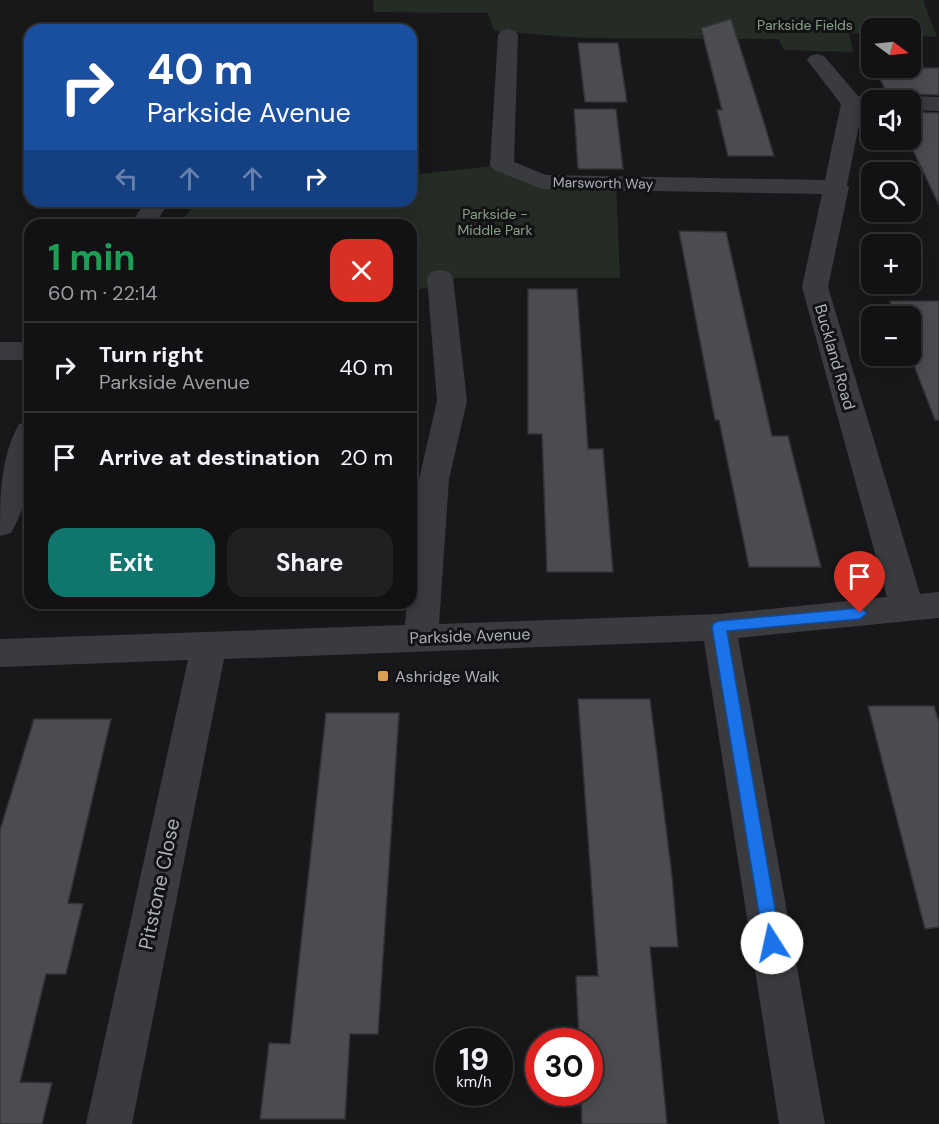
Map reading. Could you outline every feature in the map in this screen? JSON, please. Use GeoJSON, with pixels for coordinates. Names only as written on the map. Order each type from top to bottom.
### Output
{"type":"FeatureCollection","features":[{"type":"Feature","properties":{"kind":"street","name":"Marsworth Way"},"geometry":{"type":"LineString","coordinates":[[508,35],[502,165],[542,182],[837,187]]}},
{"type":"Feature","properties":{"kind":"street","name":"Buckland Road"},"geometry":{"type":"LineString","coordinates":[[817,60],[861,102]]}},
{"type":"Feature","properties":{"kind":"street"},"geometry":{"type":"LineString","coordinates":[[921,103],[939,104]]}},
{"type":"Feature","properties":{"kind":"street","name":"Buckland Road"},"geometry":{"type":"LineString","coordinates":[[861,106],[837,187],[815,287],[923,607]]}},
{"type":"Feature","properties":{"kind":"street"},"geometry":{"type":"LineString","coordinates":[[421,638],[434,479],[452,401],[440,278]]}},
{"type":"Feature","properties":{"kind":"street"},"geometry":{"type":"LineString","coordinates":[[0,351],[24,351]]}},
{"type":"Feature","properties":{"kind":"street"},"geometry":{"type":"LineString","coordinates":[[0,525],[24,450]]}},
{"type":"Feature","properties":{"kind":"street","name":"Parkside Avenue"},"geometry":{"type":"LineString","coordinates":[[0,653],[719,627],[923,607]]}},
{"type":"Feature","properties":{"kind":"street"},"geometry":{"type":"LineString","coordinates":[[719,627],[802,1124]]}},
{"type":"Feature","properties":{"kind":"street","name":"Pitstone Close"},"geometry":{"type":"LineString","coordinates":[[109,1124],[209,644]]}},
{"type":"Feature","properties":{"kind":"green space","name":"Parkside Fields"},"geometry":{"type":"Polygon","coordinates":[[[373,0],[923,0],[937,37],[921,36],[921,18],[861,18],[861,34],[849,33],[853,52],[784,50],[778,39],[584,38],[494,31],[488,13],[374,12],[373,0]]]}},
{"type":"Feature","properties":{"kind":"green space","name":"Parkside - Middle Park"},"geometry":{"type":"Polygon","coordinates":[[[502,165],[542,182],[616,184],[620,278],[458,278],[417,290],[417,219],[183,219],[193,207],[417,207],[417,174],[502,165]]]}},
{"type":"Feature","properties":{"kind":"building"},"geometry":{"type":"Polygon","coordinates":[[[731,19],[774,156],[728,156],[717,110],[722,110],[701,28],[731,19]]]}},
{"type":"Feature","properties":{"kind":"building"},"geometry":{"type":"Polygon","coordinates":[[[578,43],[618,43],[627,102],[585,102],[578,43]]]}},
{"type":"Feature","properties":{"kind":"building"},"geometry":{"type":"Polygon","coordinates":[[[921,68],[939,68],[939,95],[921,94],[921,90],[885,90],[880,78],[921,78],[921,68]]]}},
{"type":"Feature","properties":{"kind":"building"},"geometry":{"type":"Polygon","coordinates":[[[574,109],[616,109],[623,169],[578,169],[574,109]]]}},
{"type":"Feature","properties":{"kind":"building"},"geometry":{"type":"Polygon","coordinates":[[[921,112],[939,113],[939,205],[921,167],[921,162],[918,162],[913,150],[921,150],[921,112]]]}},
{"type":"Feature","properties":{"kind":"building"},"geometry":{"type":"Polygon","coordinates":[[[679,231],[726,232],[772,436],[788,436],[821,567],[749,567],[719,420],[715,420],[679,231]]]}},
{"type":"Feature","properties":{"kind":"building"},"geometry":{"type":"Polygon","coordinates":[[[528,289],[577,289],[588,449],[603,449],[613,572],[547,572],[542,434],[528,434],[528,289]]]}},
{"type":"Feature","properties":{"kind":"building"},"geometry":{"type":"Polygon","coordinates":[[[890,301],[939,301],[939,420],[935,420],[914,366],[921,366],[921,306],[892,306],[890,301]]]}},
{"type":"Feature","properties":{"kind":"building"},"geometry":{"type":"Polygon","coordinates":[[[578,699],[650,699],[672,876],[678,947],[650,947],[667,1124],[582,1124],[581,1106],[603,1106],[603,1028],[578,1028],[576,976],[598,976],[578,699]]]}},
{"type":"Feature","properties":{"kind":"building"},"geometry":{"type":"Polygon","coordinates":[[[868,706],[934,706],[939,722],[939,927],[925,929],[868,706]]]}},
{"type":"Feature","properties":{"kind":"building"},"geometry":{"type":"Polygon","coordinates":[[[326,713],[399,713],[378,1034],[350,1034],[345,1119],[260,1119],[269,1043],[290,1044],[326,713]]]}},
{"type":"Feature","properties":{"kind":"building"},"geometry":{"type":"Polygon","coordinates":[[[34,719],[111,719],[68,903],[83,904],[66,974],[46,974],[20,1082],[52,1083],[42,1124],[0,1124],[0,830],[34,719]]]}},
{"type":"Feature","properties":{"kind":"place","name":"Ashridge Walk"},"geometry":{"type":"Point","coordinates":[383,676]}},
{"type":"Feature","properties":{"kind":"route"},"geometry":{"type":"LineString","coordinates":[[772,943],[719,627],[860,613]]}}]}
